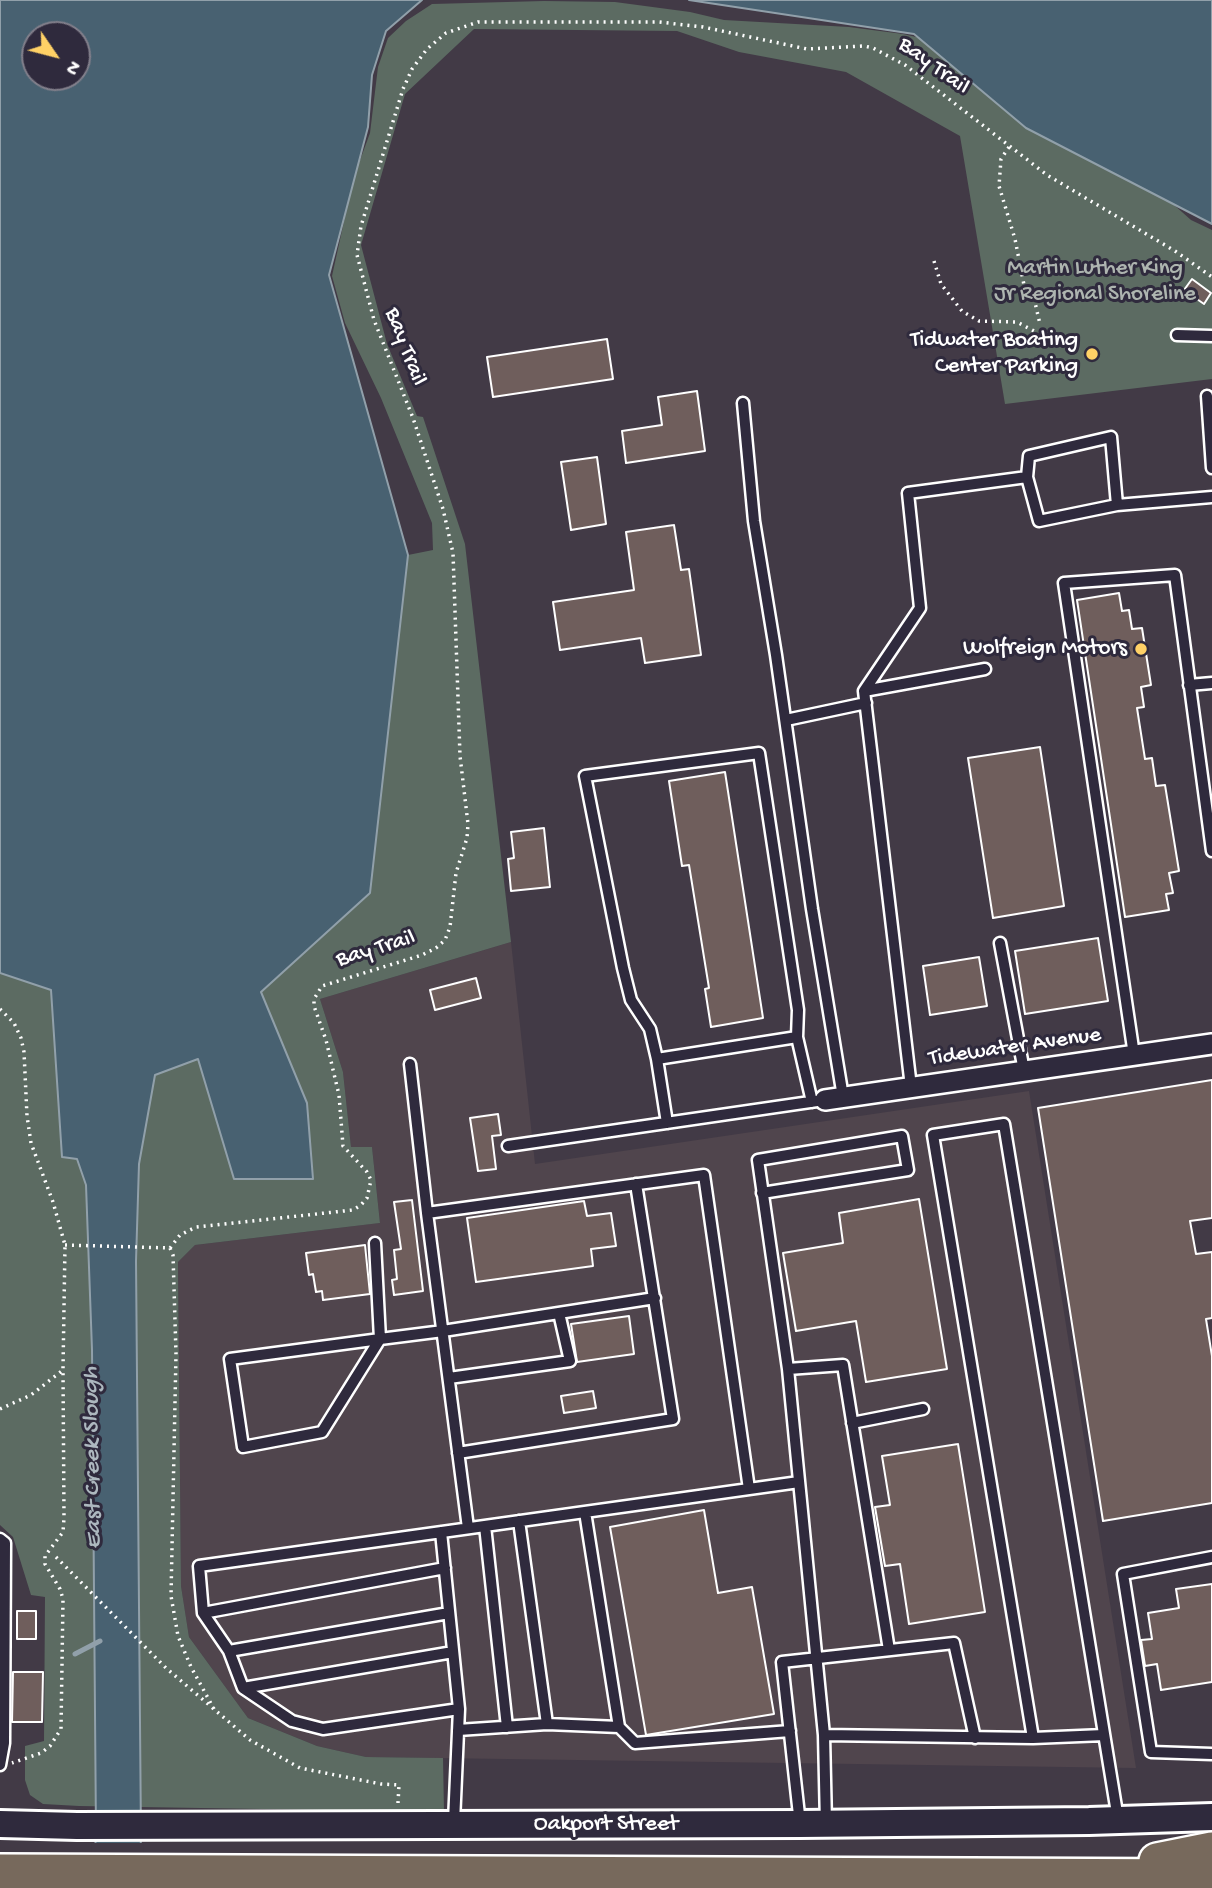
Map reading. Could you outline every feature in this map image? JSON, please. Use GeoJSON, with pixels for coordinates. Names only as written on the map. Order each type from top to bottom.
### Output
{"type":"FeatureCollection","features":[{"type":"Feature","properties":{"kind":"highway"},"geometry":{"type":"LineString","coordinates":[[1084,1875],[1212,1850]]}},
{"type":"Feature","properties":{"kind":"highway"},"geometry":{"type":"LineString","coordinates":[[0,1872],[1212,1877]]}},
{"type":"Feature","properties":{"kind":"main road","name":"Oakport Street"},"geometry":{"type":"LineString","coordinates":[[0,1824],[813,1824],[1118,1820],[1212,1816]]}},
{"type":"Feature","properties":{"kind":"street","name":"Tidewater Avenue"},"geometry":{"type":"LineString","coordinates":[[826,1100],[1212,1044]]}},
{"type":"Feature","properties":{"kind":"lane"},"geometry":{"type":"LineString","coordinates":[[1177,335],[1212,336]]}},
{"type":"Feature","properties":{"kind":"lane"},"geometry":{"type":"LineString","coordinates":[[1207,396],[1212,468]]}},
{"type":"Feature","properties":{"kind":"lane"},"geometry":{"type":"LineString","coordinates":[[743,403],[754,521],[786,720],[812,909],[826,1100]]}},
{"type":"Feature","properties":{"kind":"lane"},"geometry":{"type":"LineString","coordinates":[[1118,505],[1111,437],[1029,456],[1027,477],[1039,521],[1118,505],[1212,498]]}},
{"type":"Feature","properties":{"kind":"lane"},"geometry":{"type":"LineString","coordinates":[[911,1087],[864,691],[920,608],[908,493],[1027,477]]}},
{"type":"Feature","properties":{"kind":"lane"},"geometry":{"type":"LineString","coordinates":[[1134,1055],[1064,583],[1175,575],[1212,851]]}},
{"type":"Feature","properties":{"kind":"lane"},"geometry":{"type":"LineString","coordinates":[[864,691],[985,669]]}},
{"type":"Feature","properties":{"kind":"lane"},"geometry":{"type":"LineString","coordinates":[[1189,685],[1212,683]]}},
{"type":"Feature","properties":{"kind":"lane"},"geometry":{"type":"LineString","coordinates":[[786,720],[866,703]]}},
{"type":"Feature","properties":{"kind":"lane"},"geometry":{"type":"LineString","coordinates":[[667,1123],[650,1029],[631,1000],[623,968],[585,776],[759,753],[798,1010],[797,1037],[826,1100]]}},
{"type":"Feature","properties":{"kind":"lane"},"geometry":{"type":"LineString","coordinates":[[1000,943],[1024,1071]]}},
{"type":"Feature","properties":{"kind":"lane"},"geometry":{"type":"LineString","coordinates":[[657,1059],[797,1037]]}},
{"type":"Feature","properties":{"kind":"lane"},"geometry":{"type":"LineString","coordinates":[[410,1064],[468,1528]]}},
{"type":"Feature","properties":{"kind":"lane"},"geometry":{"type":"LineString","coordinates":[[508,1146],[826,1100]]}},
{"type":"Feature","properties":{"kind":"lane"},"geometry":{"type":"LineString","coordinates":[[1033,1738],[933,1135],[1004,1124],[1118,1820]]}},
{"type":"Feature","properties":{"kind":"lane"},"geometry":{"type":"LineString","coordinates":[[762,1193],[908,1170],[902,1136],[758,1160],[762,1193],[788,1369],[824,1735],[813,1824]]}},
{"type":"Feature","properties":{"kind":"lane"},"geometry":{"type":"LineString","coordinates":[[428,1213],[704,1175],[749,1489]]}},
{"type":"Feature","properties":{"kind":"lane"},"geometry":{"type":"LineString","coordinates":[[458,1452],[673,1419],[636,1184]]}},
{"type":"Feature","properties":{"kind":"lane"},"geometry":{"type":"LineString","coordinates":[[375,1243],[380,1339],[322,1432],[243,1447],[230,1359],[380,1339],[443,1331],[655,1298]]}},
{"type":"Feature","properties":{"kind":"lane"},"geometry":{"type":"LineString","coordinates":[[449,1378],[570,1361],[559,1313]]}},
{"type":"Feature","properties":{"kind":"lane"},"geometry":{"type":"LineString","coordinates":[[788,1369],[843,1365],[889,1650]]}},
{"type":"Feature","properties":{"kind":"lane"},"geometry":{"type":"LineString","coordinates":[[852,1423],[923,1409]]}},
{"type":"Feature","properties":{"kind":"lane"},"geometry":{"type":"LineString","coordinates":[[459,1709],[323,1729],[292,1721],[243,1688],[229,1651],[202,1613],[199,1566],[799,1482]]}},
{"type":"Feature","properties":{"kind":"lane"},"geometry":{"type":"LineString","coordinates":[[585,1512],[619,1727],[635,1743],[790,1731]]}},
{"type":"Feature","properties":{"kind":"lane"},"geometry":{"type":"LineString","coordinates":[[519,1521],[547,1724]]}},
{"type":"Feature","properties":{"kind":"lane"},"geometry":{"type":"LineString","coordinates":[[485,1526],[507,1727]]}},
{"type":"Feature","properties":{"kind":"lane"},"geometry":{"type":"LineString","coordinates":[[441,1532],[459,1709],[454,1826]]}},
{"type":"Feature","properties":{"kind":"lane"},"geometry":{"type":"LineString","coordinates":[[0,1539],[5,1543],[0,1765]]}},
{"type":"Feature","properties":{"kind":"lane"},"geometry":{"type":"LineString","coordinates":[[1212,1557],[1123,1574],[1151,1752],[1212,1754]]}},
{"type":"Feature","properties":{"kind":"lane"},"geometry":{"type":"LineString","coordinates":[[202,1613],[445,1568]]}},
{"type":"Feature","properties":{"kind":"lane"},"geometry":{"type":"LineString","coordinates":[[229,1651],[449,1613]]}},
{"type":"Feature","properties":{"kind":"lane"},"geometry":{"type":"LineString","coordinates":[[813,1824],[790,1731],[782,1662],[954,1643],[975,1738]]}},
{"type":"Feature","properties":{"kind":"lane"},"geometry":{"type":"LineString","coordinates":[[243,1688],[453,1652]]}},
{"type":"Feature","properties":{"kind":"lane"},"geometry":{"type":"LineString","coordinates":[[458,1730],[547,1724],[619,1727]]}},
{"type":"Feature","properties":{"kind":"lane"},"geometry":{"type":"LineString","coordinates":[[824,1735],[1033,1738],[1104,1735]]}},
{"type":"Feature","properties":{"kind":"path","name":"Bay Trail"},"geometry":{"type":"LineString","coordinates":[[170,1248],[180,1235],[195,1227],[353,1210],[368,1198],[371,1180],[368,1172],[343,1146],[339,1095],[314,999],[322,986],[422,955],[436,948],[445,940],[450,927],[456,873],[467,838],[468,824],[460,756],[453,553],[443,509],[413,418],[374,320],[357,255],[361,226],[402,89],[412,69],[427,49],[446,33],[478,22],[659,22],[703,27],[807,49],[864,46],[886,53],[905,65],[1047,175],[1175,251],[1212,277]]}},
{"type":"Feature","properties":{"kind":"path"},"geometry":{"type":"LineString","coordinates":[[1009,146],[1001,159],[999,186],[1016,239],[1024,285],[1033,294],[1040,324]]}},
{"type":"Feature","properties":{"kind":"path"},"geometry":{"type":"LineString","coordinates":[[934,261],[941,284],[962,311],[979,321],[1017,322],[1034,331]]}},
{"type":"Feature","properties":{"kind":"path"},"geometry":{"type":"LineString","coordinates":[[0,1009],[14,1023],[21,1038],[31,1143],[67,1245],[63,1369],[64,1518],[62,1532],[45,1556],[45,1564],[60,1589],[64,1615],[61,1729],[51,1746],[24,1760],[0,1765]]}},
{"type":"Feature","properties":{"kind":"path"},"geometry":{"type":"LineString","coordinates":[[67,1245],[170,1248],[173,1255],[176,1354],[171,1596],[178,1636],[214,1709]]}},
{"type":"Feature","properties":{"kind":"path"},"geometry":{"type":"LineString","coordinates":[[0,1409],[32,1395],[63,1369]]}},
{"type":"Feature","properties":{"kind":"path"},"geometry":{"type":"LineString","coordinates":[[56,1558],[166,1668],[250,1740],[300,1768],[399,1785],[398,1825]]}},
{"type":"Feature","properties":{"kind":"shaded area"},"geometry":{"type":"Polygon","coordinates":[[[511,942],[535,1164],[1029,1091],[1136,1768],[366,1757],[317,1746],[248,1718],[189,1637],[181,1586],[178,1262],[195,1245],[380,1223],[372,1147],[351,1147],[343,1072],[320,999],[511,942]]]}},
{"type":"Feature","properties":{"kind":"green space","name":"Martin Luther King Jr Regional Shoreline"},"geometry":{"type":"Polygon","coordinates":[[[0,0],[422,0],[386,31],[372,75],[368,127],[359,163],[370,133],[378,67],[388,38],[406,21],[432,4],[615,2],[690,12],[724,20],[849,27],[903,34],[925,39],[1129,165],[1191,220],[1212,230],[1212,379],[1005,404],[960,136],[846,72],[739,52],[677,31],[474,29],[405,94],[361,245],[387,344],[417,416],[423,417],[465,544],[511,942],[320,999],[343,1072],[351,1147],[372,1147],[380,1223],[195,1245],[178,1262],[181,1586],[189,1637],[248,1718],[317,1746],[366,1757],[443,1758],[444,1812],[43,1804],[30,1795],[25,1780],[25,1746],[44,1741],[45,1597],[31,1595],[13,1537],[0,1525],[0,0]],[[345,217],[329,275],[408,555],[433,550],[432,523],[381,398],[345,323],[332,276],[345,217]]]}},
{"type":"Feature","properties":{"kind":"water","name":"East Creek Slough"},"geometry":{"type":"Polygon","coordinates":[[[0,0],[422,0],[386,31],[372,75],[368,127],[329,275],[408,555],[370,893],[261,992],[307,1103],[313,1179],[234,1179],[198,1059],[155,1075],[139,1164],[136,1261],[141,1837],[139,1888],[93,1888],[96,1833],[92,1350],[86,1185],[77,1159],[62,1157],[51,990],[0,973],[0,0]]]}},
{"type":"Feature","properties":{"kind":"water"},"geometry":{"type":"Polygon","coordinates":[[[689,0],[1212,0],[1212,224],[1026,128],[914,34],[689,0]]]}},
{"type":"Feature","properties":{"kind":"pier"},"geometry":{"type":"Polygon","coordinates":[[[92,1843],[144,1843],[142,1888],[90,1888],[92,1843]]]}},
{"type":"Feature","properties":{"kind":"building"},"geometry":{"type":"Polygon","coordinates":[[[1192,279],[1211,293],[1204,304],[1184,290],[1192,279]]]}},
{"type":"Feature","properties":{"kind":"building"},"geometry":{"type":"Polygon","coordinates":[[[607,339],[613,379],[493,397],[487,357],[607,339]]]}},
{"type":"Feature","properties":{"kind":"building"},"geometry":{"type":"Polygon","coordinates":[[[697,391],[705,451],[626,463],[622,431],[662,425],[658,397],[697,391]]]}},
{"type":"Feature","properties":{"kind":"building"},"geometry":{"type":"Polygon","coordinates":[[[597,457],[606,524],[571,530],[561,462],[597,457]]]}},
{"type":"Feature","properties":{"kind":"building"},"geometry":{"type":"Polygon","coordinates":[[[674,525],[681,570],[689,569],[701,655],[645,663],[641,638],[560,650],[553,602],[634,590],[626,532],[674,525]]]}},
{"type":"Feature","properties":{"kind":"building"},"geometry":{"type":"Polygon","coordinates":[[[1119,593],[1122,611],[1129,610],[1132,629],[1142,628],[1151,685],[1141,687],[1144,707],[1137,708],[1145,759],[1152,758],[1156,786],[1165,785],[1179,871],[1169,873],[1173,893],[1166,894],[1169,910],[1125,917],[1077,600],[1119,593]]]}},
{"type":"Feature","properties":{"kind":"building"},"geometry":{"type":"Polygon","coordinates":[[[1040,747],[1064,906],[993,918],[968,758],[1040,747]]]}},
{"type":"Feature","properties":{"kind":"building"},"geometry":{"type":"Polygon","coordinates":[[[725,772],[763,1018],[711,1027],[705,989],[709,988],[689,865],[682,866],[669,781],[725,772]]]}},
{"type":"Feature","properties":{"kind":"building"},"geometry":{"type":"Polygon","coordinates":[[[544,828],[550,887],[511,891],[508,859],[514,858],[511,832],[544,828]]]}},
{"type":"Feature","properties":{"kind":"building"},"geometry":{"type":"Polygon","coordinates":[[[1098,938],[1108,1001],[1025,1014],[1015,951],[1098,938]]]}},
{"type":"Feature","properties":{"kind":"building"},"geometry":{"type":"Polygon","coordinates":[[[979,957],[987,1006],[930,1015],[923,966],[979,957]]]}},
{"type":"Feature","properties":{"kind":"building"},"geometry":{"type":"Polygon","coordinates":[[[476,978],[481,998],[435,1010],[430,990],[476,978]]]}},
{"type":"Feature","properties":{"kind":"building"},"geometry":{"type":"Polygon","coordinates":[[[1212,1080],[1212,1218],[1190,1221],[1196,1254],[1212,1252],[1212,1318],[1206,1319],[1212,1356],[1212,1503],[1103,1521],[1038,1108],[1212,1080]]]}},
{"type":"Feature","properties":{"kind":"building"},"geometry":{"type":"Polygon","coordinates":[[[498,1114],[501,1135],[492,1136],[496,1169],[478,1171],[470,1118],[498,1114]]]}},
{"type":"Feature","properties":{"kind":"building"},"geometry":{"type":"Polygon","coordinates":[[[919,1199],[947,1369],[866,1382],[856,1321],[796,1331],[783,1253],[843,1243],[839,1213],[919,1199]]]}},
{"type":"Feature","properties":{"kind":"building"},"geometry":{"type":"Polygon","coordinates":[[[412,1200],[423,1291],[394,1295],[392,1280],[397,1279],[394,1250],[401,1249],[394,1202],[412,1200]]]}},
{"type":"Feature","properties":{"kind":"building"},"geometry":{"type":"Polygon","coordinates":[[[584,1201],[587,1216],[611,1213],[616,1246],[591,1249],[593,1266],[476,1282],[467,1218],[584,1201]]]}},
{"type":"Feature","properties":{"kind":"building"},"geometry":{"type":"Polygon","coordinates":[[[365,1245],[370,1294],[323,1300],[322,1291],[316,1292],[313,1274],[309,1275],[306,1253],[365,1245]]]}},
{"type":"Feature","properties":{"kind":"building"},"geometry":{"type":"Polygon","coordinates":[[[629,1316],[634,1354],[577,1362],[571,1324],[629,1316]]]}},
{"type":"Feature","properties":{"kind":"building"},"geometry":{"type":"Polygon","coordinates":[[[593,1391],[596,1408],[564,1413],[561,1396],[593,1391]]]}},
{"type":"Feature","properties":{"kind":"building"},"geometry":{"type":"Polygon","coordinates":[[[958,1444],[985,1612],[909,1624],[900,1564],[885,1566],[875,1507],[890,1505],[882,1456],[958,1444]]]}},
{"type":"Feature","properties":{"kind":"building"},"geometry":{"type":"Polygon","coordinates":[[[704,1510],[718,1593],[752,1587],[774,1714],[646,1735],[610,1527],[704,1510]]]}},
{"type":"Feature","properties":{"kind":"building"},"geometry":{"type":"Polygon","coordinates":[[[1212,1584],[1212,1682],[1161,1690],[1157,1664],[1145,1666],[1141,1640],[1152,1639],[1148,1613],[1179,1608],[1176,1589],[1212,1584]]]}},
{"type":"Feature","properties":{"kind":"building"},"geometry":{"type":"Polygon","coordinates":[[[17,1611],[36,1611],[36,1639],[17,1639],[17,1611]]]}},
{"type":"Feature","properties":{"kind":"building"},"geometry":{"type":"Polygon","coordinates":[[[13,1672],[43,1672],[42,1722],[12,1722],[13,1672]]]}},
{"type":"Feature","properties":{"kind":"waterway"},"geometry":{"type":"LineString","coordinates":[[75,1654],[100,1641]]}},
{"type":"Feature","properties":{"kind":"place","name":"Tidwater Boating Center Parking"},"geometry":{"type":"Point","coordinates":[1092,354]}},
{"type":"Feature","properties":{"kind":"place","name":"Wolfreign Motors"},"geometry":{"type":"Point","coordinates":[1141,649]}}]}
